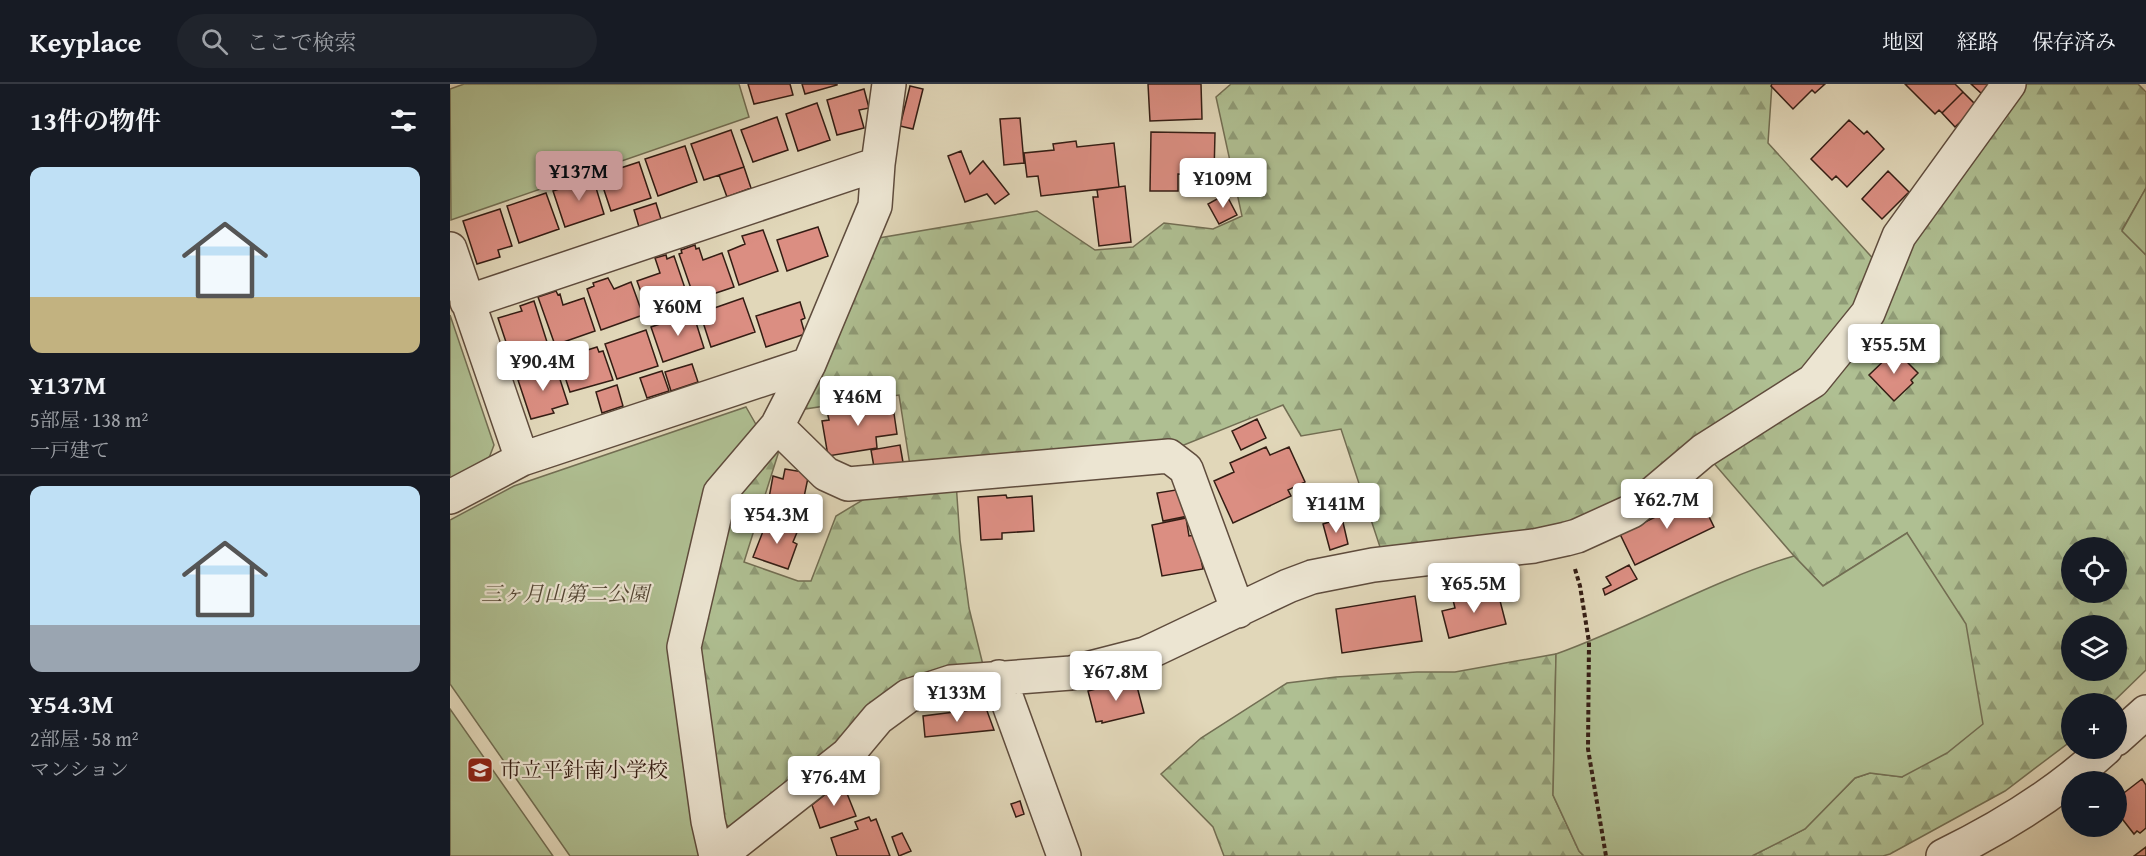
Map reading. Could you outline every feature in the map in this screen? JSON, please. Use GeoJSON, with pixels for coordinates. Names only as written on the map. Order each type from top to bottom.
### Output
{"type":"FeatureCollection","features":[{"type":"Feature","properties":{"kind":"street"},"geometry":{"type":"LineString","coordinates":[[889,84],[878,164],[875,206],[809,364],[777,426],[720,492],[684,647],[708,821],[717,856],[847,754],[878,718],[908,696],[951,682],[1071,673],[1145,654],[1288,586],[1312,577],[1373,565],[1534,546],[1577,536],[1632,511],[1703,451],[1814,381],[1868,313],[1899,236],[2009,84]]}},
{"type":"Feature","properties":{"kind":"street"},"geometry":{"type":"LineString","coordinates":[[467,302],[878,164]]}},
{"type":"Feature","properties":{"kind":"street"},"geometry":{"type":"LineString","coordinates":[[450,249],[522,459]]}},
{"type":"Feature","properties":{"kind":"street"},"geometry":{"type":"LineString","coordinates":[[450,497],[522,459],[809,364]]}},
{"type":"Feature","properties":{"kind":"street"},"geometry":{"type":"LineString","coordinates":[[777,426],[826,474],[848,484],[1169,456],[1186,469],[1238,611]]}},
{"type":"Feature","properties":{"kind":"street"},"geometry":{"type":"LineString","coordinates":[[999,677],[1064,856]]}},
{"type":"Feature","properties":{"kind":"street"},"geometry":{"type":"LineString","coordinates":[[2127,729],[2146,712]]}},
{"type":"Feature","properties":{"kind":"street"},"geometry":{"type":"LineString","coordinates":[[1943,856],[2030,807],[2092,759]]}},
{"type":"Feature","properties":{"kind":"path"},"geometry":{"type":"LineString","coordinates":[[1566,539],[1581,586],[1585,611],[1588,642],[1588,749],[1606,856]]}},
{"type":"Feature","properties":{"kind":"green space"},"geometry":{"type":"Polygon","coordinates":[[[464,84],[739,84],[749,117],[451,220],[450,89],[464,84]]]}},
{"type":"Feature","properties":{"kind":"green space"},"geometry":{"type":"Polygon","coordinates":[[[1231,84],[1772,84],[1768,143],[1878,264],[1857,311],[1807,374],[1623,501],[1576,523],[1512,537],[1381,550],[1341,429],[1301,436],[1283,405],[1174,449],[911,472],[899,395],[805,409],[873,239],[1037,211],[1095,250],[1133,247],[1164,223],[1213,229],[1242,216],[1216,97],[1231,84]]]}},
{"type":"Feature","properties":{"kind":"green space"},"geometry":{"type":"Polygon","coordinates":[[[2021,84],[2138,84],[2146,92],[2146,188],[2122,230],[2146,255],[2146,670],[2122,693],[2061,693],[2061,749],[2005,791],[1890,854],[1883,856],[1752,856],[1805,829],[1855,778],[1870,773],[1902,777],[1907,533],[1823,586],[1711,460],[1820,392],[1909,244],[2021,84]]]}},
{"type":"Feature","properties":{"kind":"green space"},"geometry":{"type":"Polygon","coordinates":[[[2146,188],[2146,255],[2122,231],[2146,188]]]}},
{"type":"Feature","properties":{"kind":"green space"},"geometry":{"type":"Polygon","coordinates":[[[450,315],[494,445],[489,458],[450,479],[450,315]]]}},
{"type":"Feature","properties":{"kind":"green space","name":"三ヶ月山第二公園"},"geometry":{"type":"Polygon","coordinates":[[[746,407],[758,428],[671,645],[699,856],[570,856],[450,684],[450,520],[514,486],[746,407]]]}},
{"type":"Feature","properties":{"kind":"green space"},"geometry":{"type":"Polygon","coordinates":[[[779,444],[778,454],[744,562],[798,581],[811,581],[836,516],[876,492],[956,482],[960,540],[969,608],[983,665],[844,743],[730,828],[720,818],[698,649],[731,499],[779,444]]]}},
{"type":"Feature","properties":{"kind":"green space"},"geometry":{"type":"Polygon","coordinates":[[[1907,533],[1966,624],[1983,724],[1947,753],[1902,777],[1870,773],[1855,778],[1805,829],[1752,856],[1584,856],[1579,851],[1553,795],[1556,654],[1734,577],[1794,556],[1823,586],[1907,533]]]}},
{"type":"Feature","properties":{"kind":"green space"},"geometry":{"type":"Polygon","coordinates":[[[1556,654],[1553,795],[1579,851],[1584,856],[1224,856],[1213,827],[1161,774],[1201,738],[1287,683],[1336,677],[1455,672],[1556,654]]]}},
{"type":"Feature","properties":{"kind":"green space","name":"市立平針南小学校"},"geometry":{"type":"Polygon","coordinates":[[[450,709],[553,856],[450,856],[450,709]]]}},
{"type":"Feature","properties":{"kind":"building"},"geometry":{"type":"Polygon","coordinates":[[[748,84],[790,84],[793,95],[754,104],[748,84]]]}},
{"type":"Feature","properties":{"kind":"building"},"geometry":{"type":"Polygon","coordinates":[[[802,84],[837,84],[837,85],[805,94],[802,84]]]}},
{"type":"Feature","properties":{"kind":"building"},"geometry":{"type":"Polygon","coordinates":[[[1148,84],[1201,84],[1202,119],[1150,121],[1148,84]]]}},
{"type":"Feature","properties":{"kind":"building"},"geometry":{"type":"Polygon","coordinates":[[[1772,84],[1825,84],[1815,93],[1812,90],[1793,109],[1771,86],[1772,84]]]}},
{"type":"Feature","properties":{"kind":"building"},"geometry":{"type":"Polygon","coordinates":[[[1905,84],[1955,84],[1963,92],[1942,113],[1939,110],[1935,114],[1905,84]]]}},
{"type":"Feature","properties":{"kind":"building"},"geometry":{"type":"Polygon","coordinates":[[[1971,84],[1992,84],[1982,94],[1971,84]]]}},
{"type":"Feature","properties":{"kind":"building"},"geometry":{"type":"Polygon","coordinates":[[[910,86],[923,89],[913,129],[900,126],[910,86]]]}},
{"type":"Feature","properties":{"kind":"building"},"geometry":{"type":"Polygon","coordinates":[[[864,89],[869,108],[859,110],[864,128],[837,135],[827,100],[864,89]]]}},
{"type":"Feature","properties":{"kind":"building"},"geometry":{"type":"Polygon","coordinates":[[[1963,92],[1977,106],[1955,127],[1942,113],[1963,92]]]}},
{"type":"Feature","properties":{"kind":"building"},"geometry":{"type":"Polygon","coordinates":[[[817,103],[830,140],[798,151],[786,114],[817,103]]]}},
{"type":"Feature","properties":{"kind":"building"},"geometry":{"type":"Polygon","coordinates":[[[777,117],[788,150],[753,162],[741,130],[777,117]]]}},
{"type":"Feature","properties":{"kind":"building"},"geometry":{"type":"Polygon","coordinates":[[[1020,118],[1024,163],[1004,165],[1000,119],[1020,118]]]}},
{"type":"Feature","properties":{"kind":"building"},"geometry":{"type":"Polygon","coordinates":[[[1849,120],[1864,134],[1867,131],[1884,149],[1847,187],[1836,176],[1832,180],[1811,159],[1849,120]]]}},
{"type":"Feature","properties":{"kind":"building"},"geometry":{"type":"Polygon","coordinates":[[[731,130],[744,167],[704,180],[691,144],[731,130]]]}},
{"type":"Feature","properties":{"kind":"building"},"geometry":{"type":"Polygon","coordinates":[[[1151,132],[1215,133],[1214,175],[1178,174],[1178,191],[1150,191],[1151,132]]]}},
{"type":"Feature","properties":{"kind":"building"},"geometry":{"type":"Polygon","coordinates":[[[1076,141],[1077,147],[1114,143],[1119,187],[1041,196],[1038,176],[1027,177],[1024,153],[1054,150],[1053,144],[1076,141]]]}},
{"type":"Feature","properties":{"kind":"building"},"geometry":{"type":"Polygon","coordinates":[[[685,146],[697,182],[658,196],[645,159],[685,146]]]}},
{"type":"Feature","properties":{"kind":"building"},"geometry":{"type":"Polygon","coordinates":[[[961,151],[970,174],[983,161],[1009,194],[995,204],[987,194],[965,202],[948,156],[961,151]]]}},
{"type":"Feature","properties":{"kind":"building"},"geometry":{"type":"Polygon","coordinates":[[[639,162],[651,198],[611,211],[599,175],[639,162]]]}},
{"type":"Feature","properties":{"kind":"building"},"geometry":{"type":"Polygon","coordinates":[[[744,167],[751,188],[727,197],[719,175],[744,167]]]}},
{"type":"Feature","properties":{"kind":"building"},"geometry":{"type":"Polygon","coordinates":[[[1888,171],[1909,192],[1882,219],[1862,199],[1888,171]]]}},
{"type":"Feature","properties":{"kind":"building"},"geometry":{"type":"Polygon","coordinates":[[[593,178],[604,214],[565,227],[553,191],[593,178]]]}},
{"type":"Feature","properties":{"kind":"building"},"geometry":{"type":"Polygon","coordinates":[[[1125,186],[1131,242],[1099,246],[1093,197],[1098,197],[1097,190],[1125,186]]]}},
{"type":"Feature","properties":{"kind":"building"},"geometry":{"type":"Polygon","coordinates":[[[546,193],[559,229],[519,243],[507,206],[546,193]]]}},
{"type":"Feature","properties":{"kind":"building"},"geometry":{"type":"Polygon","coordinates":[[[1226,194],[1237,215],[1219,224],[1208,204],[1226,194]]]}},
{"type":"Feature","properties":{"kind":"building"},"geometry":{"type":"Polygon","coordinates":[[[656,203],[661,219],[639,227],[634,210],[656,203]]]}},
{"type":"Feature","properties":{"kind":"building"},"geometry":{"type":"Polygon","coordinates":[[[500,209],[512,246],[498,250],[500,257],[477,264],[463,221],[500,209]]]}},
{"type":"Feature","properties":{"kind":"building"},"geometry":{"type":"Polygon","coordinates":[[[818,227],[828,256],[787,271],[777,240],[818,227]]]}},
{"type":"Feature","properties":{"kind":"building"},"geometry":{"type":"Polygon","coordinates":[[[763,230],[778,271],[739,285],[728,251],[745,244],[742,236],[763,230]]]}},
{"type":"Feature","properties":{"kind":"building"},"geometry":{"type":"Polygon","coordinates":[[[695,245],[696,249],[699,248],[703,260],[722,253],[734,287],[695,300],[679,254],[682,253],[681,250],[695,245]]]}},
{"type":"Feature","properties":{"kind":"building"},"geometry":{"type":"Polygon","coordinates":[[[666,255],[667,259],[674,256],[689,300],[649,314],[637,281],[660,273],[655,258],[666,255]]]}},
{"type":"Feature","properties":{"kind":"building"},"geometry":{"type":"Polygon","coordinates":[[[608,278],[614,289],[631,282],[643,315],[601,330],[587,289],[594,286],[593,283],[608,278]]]}},
{"type":"Feature","properties":{"kind":"building"},"geometry":{"type":"Polygon","coordinates":[[[556,291],[558,295],[560,294],[563,305],[584,298],[595,331],[555,345],[538,297],[556,291]]]}},
{"type":"Feature","properties":{"kind":"building"},"geometry":{"type":"Polygon","coordinates":[[[743,298],[755,332],[711,347],[700,313],[743,298]]]}},
{"type":"Feature","properties":{"kind":"building"},"geometry":{"type":"Polygon","coordinates":[[[534,301],[547,342],[510,354],[498,318],[522,311],[520,306],[534,301]]]}},
{"type":"Feature","properties":{"kind":"building"},"geometry":{"type":"Polygon","coordinates":[[[800,302],[805,318],[801,320],[805,334],[766,347],[756,316],[800,302]]]}},
{"type":"Feature","properties":{"kind":"building"},"geometry":{"type":"Polygon","coordinates":[[[693,313],[704,348],[663,362],[651,327],[693,313]]]}},
{"type":"Feature","properties":{"kind":"building"},"geometry":{"type":"Polygon","coordinates":[[[646,330],[658,366],[617,379],[605,344],[646,330]]]}},
{"type":"Feature","properties":{"kind":"building"},"geometry":{"type":"Polygon","coordinates":[[[597,347],[599,352],[603,351],[613,380],[570,392],[559,359],[597,347]]]}},
{"type":"Feature","properties":{"kind":"building"},"geometry":{"type":"Polygon","coordinates":[[[1895,350],[1918,373],[1911,380],[1913,383],[1894,401],[1869,375],[1895,350]]]}},
{"type":"Feature","properties":{"kind":"building"},"geometry":{"type":"Polygon","coordinates":[[[555,364],[568,404],[552,409],[554,413],[531,419],[518,380],[532,376],[531,372],[555,364]]]}},
{"type":"Feature","properties":{"kind":"building"},"geometry":{"type":"Polygon","coordinates":[[[692,364],[698,382],[671,391],[665,372],[692,364]]]}},
{"type":"Feature","properties":{"kind":"building"},"geometry":{"type":"Polygon","coordinates":[[[662,371],[669,391],[647,398],[640,378],[662,371]]]}},
{"type":"Feature","properties":{"kind":"building"},"geometry":{"type":"Polygon","coordinates":[[[617,385],[623,406],[602,413],[596,392],[617,385]]]}},
{"type":"Feature","properties":{"kind":"building"},"geometry":{"type":"Polygon","coordinates":[[[892,400],[897,434],[876,437],[877,448],[828,456],[822,421],[829,420],[827,411],[892,400]]]}},
{"type":"Feature","properties":{"kind":"building"},"geometry":{"type":"Polygon","coordinates":[[[1257,419],[1266,438],[1241,450],[1232,431],[1257,419]]]}},
{"type":"Feature","properties":{"kind":"building"},"geometry":{"type":"Polygon","coordinates":[[[900,445],[904,468],[875,473],[871,450],[900,445]]]}},
{"type":"Feature","properties":{"kind":"building"},"geometry":{"type":"Polygon","coordinates":[[[1266,447],[1270,455],[1289,447],[1305,482],[1288,490],[1291,496],[1233,523],[1214,481],[1234,472],[1230,463],[1266,447]]]}},
{"type":"Feature","properties":{"kind":"building"},"geometry":{"type":"Polygon","coordinates":[[[785,469],[809,473],[799,521],[781,517],[783,512],[767,509],[773,476],[783,479],[785,469]]]}},
{"type":"Feature","properties":{"kind":"building"},"geometry":{"type":"Polygon","coordinates":[[[1182,489],[1188,516],[1163,521],[1157,493],[1182,489]]]}},
{"type":"Feature","properties":{"kind":"building"},"geometry":{"type":"Polygon","coordinates":[[[1006,495],[1007,498],[1032,496],[1034,531],[1002,533],[1002,539],[981,540],[978,497],[1006,495]]]}},
{"type":"Feature","properties":{"kind":"building"},"geometry":{"type":"Polygon","coordinates":[[[1699,496],[1714,527],[1635,565],[1620,534],[1699,496]]]}},
{"type":"Feature","properties":{"kind":"building"},"geometry":{"type":"Polygon","coordinates":[[[1186,518],[1189,536],[1196,535],[1203,569],[1162,576],[1152,525],[1186,518]]]}},
{"type":"Feature","properties":{"kind":"building"},"geometry":{"type":"Polygon","coordinates":[[[1342,518],[1348,544],[1330,550],[1323,524],[1342,518]]]}},
{"type":"Feature","properties":{"kind":"building"},"geometry":{"type":"Polygon","coordinates":[[[767,521],[798,530],[793,542],[797,544],[788,569],[753,557],[767,521]]]}},
{"type":"Feature","properties":{"kind":"building"},"geometry":{"type":"Polygon","coordinates":[[[1629,565],[1637,579],[1605,595],[1603,589],[1611,585],[1606,577],[1629,565]]]}},
{"type":"Feature","properties":{"kind":"building"},"geometry":{"type":"Polygon","coordinates":[[[1497,589],[1506,624],[1449,638],[1442,611],[1455,608],[1453,600],[1497,589]]]}},
{"type":"Feature","properties":{"kind":"building"},"geometry":{"type":"Polygon","coordinates":[[[1415,596],[1422,641],[1342,653],[1336,609],[1415,596]]]}},
{"type":"Feature","properties":{"kind":"building"},"geometry":{"type":"Polygon","coordinates":[[[1135,679],[1144,713],[1102,723],[1102,721],[1096,722],[1088,691],[1135,679]]]}},
{"type":"Feature","properties":{"kind":"building"},"geometry":{"type":"Polygon","coordinates":[[[986,708],[994,730],[925,737],[923,716],[986,708]]]}},
{"type":"Feature","properties":{"kind":"building"},"geometry":{"type":"Polygon","coordinates":[[[2142,779],[2146,785],[2146,828],[2140,833],[2137,831],[2134,834],[2127,825],[2127,791],[2142,779]]]}},
{"type":"Feature","properties":{"kind":"building"},"geometry":{"type":"Polygon","coordinates":[[[842,781],[856,816],[820,828],[812,805],[842,781]]]}},
{"type":"Feature","properties":{"kind":"building"},"geometry":{"type":"Polygon","coordinates":[[[1020,801],[1024,814],[1016,817],[1011,804],[1020,801]]]}},
{"type":"Feature","properties":{"kind":"building"},"geometry":{"type":"Polygon","coordinates":[[[869,817],[871,821],[876,819],[890,856],[837,856],[831,838],[858,829],[855,822],[869,817]]]}},
{"type":"Feature","properties":{"kind":"building"},"geometry":{"type":"Polygon","coordinates":[[[902,833],[911,851],[899,856],[892,837],[902,833]]]}},
{"type":"Feature","properties":{"kind":"building"},"geometry":{"type":"Polygon","coordinates":[[[2146,847],[2146,856],[2134,856],[2146,847]]]}},
{"type":"Feature","properties":{"kind":"place","name":"市立平針南小学校"},"geometry":{"type":"Point","coordinates":[480,770]}}]}
